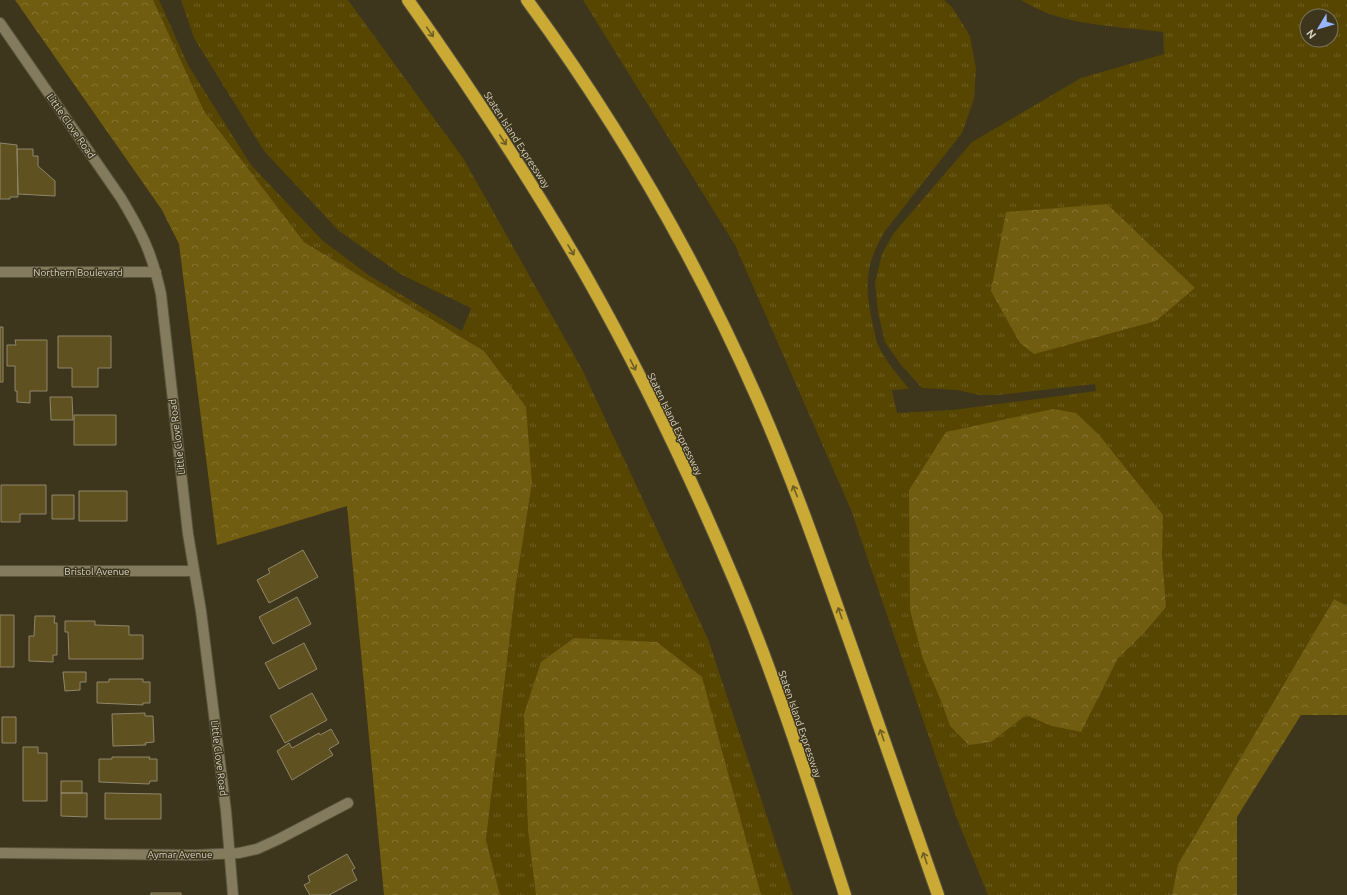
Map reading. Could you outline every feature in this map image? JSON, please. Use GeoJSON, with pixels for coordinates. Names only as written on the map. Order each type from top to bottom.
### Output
{"type":"FeatureCollection","features":[{"type":"Feature","properties":{"kind":"highway","name":"Staten Island Expressway"},"geometry":{"type":"LineString","coordinates":[[408,0],[468,87],[541,200],[605,311],[658,415],[720,546],[753,626],[784,709],[845,895]]}},
{"type":"Feature","properties":{"kind":"highway"},"geometry":{"type":"LineString","coordinates":[[527,0],[588,86],[638,167],[698,275],[739,359],[775,440],[807,521],[938,895]]}},
{"type":"Feature","properties":{"kind":"street","name":"Little Clove Road"},"geometry":{"type":"LineString","coordinates":[[0,23],[121,198],[146,242],[156,272],[161,294],[194,571],[201,611],[226,810],[233,895]]}},
{"type":"Feature","properties":{"kind":"street","name":"Northern Boulevard"},"geometry":{"type":"LineString","coordinates":[[0,272],[156,272]]}},
{"type":"Feature","properties":{"kind":"street","name":"Bristol Avenue"},"geometry":{"type":"LineString","coordinates":[[0,571],[194,571]]}},
{"type":"Feature","properties":{"kind":"street","name":"Aymar Avenue"},"geometry":{"type":"LineString","coordinates":[[0,853],[229,854],[249,851],[268,844],[348,803]]}},
{"type":"Feature","properties":{"kind":"green space"},"geometry":{"type":"Polygon","coordinates":[[[15,0],[153,0],[204,111],[304,242],[484,351],[526,407],[532,483],[516,584],[486,840],[500,895],[384,895],[347,506],[217,545],[179,244],[162,210],[15,0]]]}},
{"type":"Feature","properties":{"kind":"green space"},"geometry":{"type":"Polygon","coordinates":[[[153,0],[159,0],[188,65],[251,165],[323,241],[370,276],[462,331],[471,308],[402,275],[339,231],[264,151],[194,38],[181,0],[348,0],[463,158],[582,369],[708,639],[793,895],[500,895],[486,840],[516,584],[532,483],[484,351],[304,242],[204,111],[153,0]]]}},
{"type":"Feature","properties":{"kind":"green space"},"geometry":{"type":"Polygon","coordinates":[[[583,0],[944,0],[952,7],[970,36],[976,69],[974,99],[962,133],[885,231],[873,255],[868,276],[868,299],[880,349],[893,369],[909,389],[892,390],[897,413],[953,410],[1096,391],[1095,384],[998,395],[980,395],[957,390],[922,388],[901,365],[885,342],[878,312],[875,283],[882,254],[893,234],[972,142],[1081,78],[1164,54],[1163,32],[1090,24],[1071,20],[1036,9],[1021,0],[1347,0],[1347,606],[1334,599],[1178,864],[1172,895],[988,895],[957,819],[851,510],[735,245],[583,0]],[[1171,266],[1020,343],[1195,288],[1171,266]]]}},
{"type":"Feature","properties":{"kind":"green space"},"geometry":{"type":"Polygon","coordinates":[[[1107,204],[1195,288],[1156,321],[1034,354],[1020,343],[991,291],[1006,212],[1107,204]]]}},
{"type":"Feature","properties":{"kind":"green space"},"geometry":{"type":"Polygon","coordinates":[[[1053,409],[1076,413],[1100,436],[1163,515],[1162,555],[1166,607],[1144,633],[1118,658],[1081,732],[1052,726],[1026,715],[991,742],[969,745],[950,726],[923,659],[910,610],[909,490],[946,432],[1053,409]]]}},
{"type":"Feature","properties":{"kind":"green space"},"geometry":{"type":"Polygon","coordinates":[[[1334,599],[1347,606],[1347,715],[1301,715],[1237,817],[1237,895],[1172,895],[1178,864],[1334,599]]]}},
{"type":"Feature","properties":{"kind":"green space"},"geometry":{"type":"Polygon","coordinates":[[[574,638],[657,642],[702,677],[761,895],[536,895],[528,830],[524,714],[541,662],[574,638]]]}},
{"type":"Feature","properties":{"kind":"building"},"geometry":{"type":"Polygon","coordinates":[[[0,143],[17,145],[18,197],[0,199],[0,143]]]}},
{"type":"Feature","properties":{"kind":"building"},"geometry":{"type":"Polygon","coordinates":[[[17,149],[33,149],[33,156],[38,156],[38,166],[55,181],[55,196],[18,194],[17,149]]]}},
{"type":"Feature","properties":{"kind":"building"},"geometry":{"type":"Polygon","coordinates":[[[0,327],[3,327],[3,382],[0,382],[0,327]]]}},
{"type":"Feature","properties":{"kind":"building"},"geometry":{"type":"Polygon","coordinates":[[[58,336],[111,336],[111,368],[98,368],[98,387],[72,387],[72,368],[58,368],[58,336]]]}},
{"type":"Feature","properties":{"kind":"building"},"geometry":{"type":"Polygon","coordinates":[[[15,340],[47,340],[47,391],[30,391],[30,403],[17,402],[17,391],[15,391],[15,366],[7,366],[7,345],[16,345],[15,340]]]}},
{"type":"Feature","properties":{"kind":"building"},"geometry":{"type":"Polygon","coordinates":[[[50,397],[72,397],[73,420],[51,420],[50,397]]]}},
{"type":"Feature","properties":{"kind":"building"},"geometry":{"type":"Polygon","coordinates":[[[74,415],[116,415],[116,445],[74,445],[74,415]]]}},
{"type":"Feature","properties":{"kind":"building"},"geometry":{"type":"Polygon","coordinates":[[[1,485],[46,485],[46,514],[20,514],[20,522],[1,522],[1,485]]]}},
{"type":"Feature","properties":{"kind":"building"},"geometry":{"type":"Polygon","coordinates":[[[79,491],[127,491],[127,521],[79,521],[79,491]]]}},
{"type":"Feature","properties":{"kind":"building"},"geometry":{"type":"Polygon","coordinates":[[[52,495],[74,495],[74,519],[52,519],[52,495]]]}},
{"type":"Feature","properties":{"kind":"building"},"geometry":{"type":"Polygon","coordinates":[[[303,550],[318,577],[269,603],[257,580],[270,573],[268,569],[303,550]]]}},
{"type":"Feature","properties":{"kind":"building"},"geometry":{"type":"Polygon","coordinates":[[[297,597],[311,624],[273,644],[259,617],[297,597]]]}},
{"type":"Feature","properties":{"kind":"building"},"geometry":{"type":"Polygon","coordinates":[[[0,615],[14,615],[14,667],[0,667],[0,615]]]}},
{"type":"Feature","properties":{"kind":"building"},"geometry":{"type":"Polygon","coordinates":[[[35,616],[55,616],[54,623],[57,623],[57,655],[53,655],[53,662],[29,661],[29,636],[34,636],[35,616]]]}},
{"type":"Feature","properties":{"kind":"building"},"geometry":{"type":"Polygon","coordinates":[[[65,621],[95,621],[95,625],[129,626],[129,635],[143,635],[143,659],[69,659],[68,632],[65,632],[65,621]]]}},
{"type":"Feature","properties":{"kind":"building"},"geometry":{"type":"Polygon","coordinates":[[[304,643],[317,669],[279,689],[265,663],[304,643]]]}},
{"type":"Feature","properties":{"kind":"building"},"geometry":{"type":"Polygon","coordinates":[[[63,672],[86,672],[86,682],[80,682],[80,690],[65,691],[63,672]]]}},
{"type":"Feature","properties":{"kind":"building"},"geometry":{"type":"Polygon","coordinates":[[[109,679],[143,679],[143,682],[150,682],[150,703],[143,703],[143,705],[97,703],[97,682],[109,682],[109,679]]]}},
{"type":"Feature","properties":{"kind":"building"},"geometry":{"type":"Polygon","coordinates":[[[312,693],[327,720],[285,743],[270,716],[312,693]]]}},
{"type":"Feature","properties":{"kind":"building"},"geometry":{"type":"Polygon","coordinates":[[[145,713],[145,716],[153,716],[154,742],[145,743],[146,745],[113,746],[112,714],[145,713]]]}},
{"type":"Feature","properties":{"kind":"building"},"geometry":{"type":"Polygon","coordinates":[[[2,717],[16,717],[16,743],[2,743],[2,717]]]}},
{"type":"Feature","properties":{"kind":"building"},"geometry":{"type":"Polygon","coordinates":[[[331,729],[339,743],[329,749],[333,755],[292,780],[277,751],[289,743],[292,748],[319,733],[320,735],[331,729]]]}},
{"type":"Feature","properties":{"kind":"building"},"geometry":{"type":"Polygon","coordinates":[[[23,747],[38,747],[38,753],[47,753],[47,801],[23,801],[23,747]]]}},
{"type":"Feature","properties":{"kind":"building"},"geometry":{"type":"Polygon","coordinates":[[[112,757],[150,757],[149,759],[157,759],[157,781],[150,781],[149,784],[99,782],[99,759],[112,759],[112,757]]]}},
{"type":"Feature","properties":{"kind":"building"},"geometry":{"type":"Polygon","coordinates":[[[61,781],[82,781],[82,793],[61,793],[61,781]]]}},
{"type":"Feature","properties":{"kind":"building"},"geometry":{"type":"Polygon","coordinates":[[[61,793],[87,793],[87,817],[61,816],[61,793]]]}},
{"type":"Feature","properties":{"kind":"building"},"geometry":{"type":"Polygon","coordinates":[[[105,793],[161,794],[161,819],[105,819],[105,793]]]}},
{"type":"Feature","properties":{"kind":"building"},"geometry":{"type":"Polygon","coordinates":[[[347,854],[355,868],[352,870],[357,880],[329,895],[310,895],[304,885],[310,882],[308,876],[347,854]]]}},
{"type":"Feature","properties":{"kind":"building"},"geometry":{"type":"Polygon","coordinates":[[[151,893],[181,893],[181,895],[151,895],[151,893]]]}}]}
